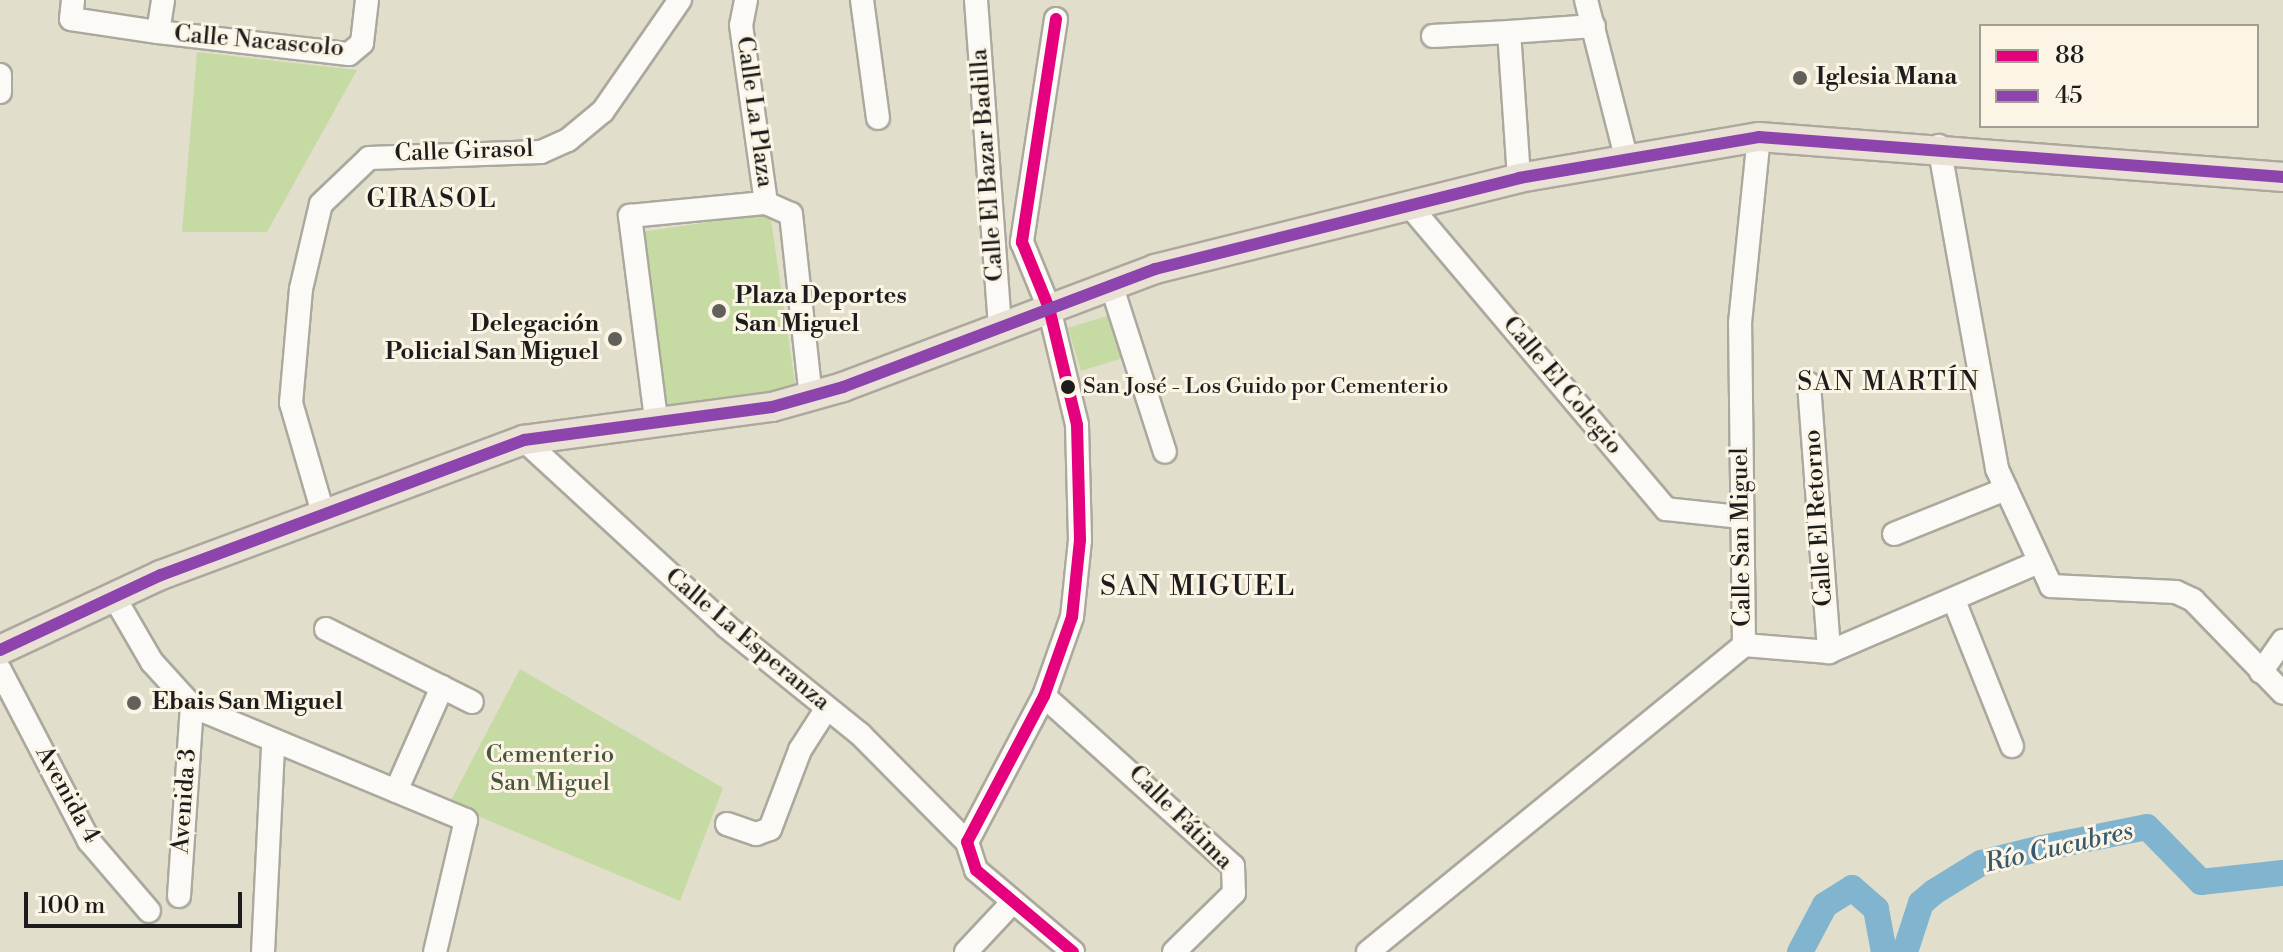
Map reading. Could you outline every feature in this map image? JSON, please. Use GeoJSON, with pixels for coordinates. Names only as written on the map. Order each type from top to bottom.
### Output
{"type":"FeatureCollection","features":[{"type":"Feature","properties":{"kind":"main road"},"geometry":{"type":"LineString","coordinates":[[0,650],[113,595],[323,513],[524,440],[811,397],[1000,330],[1111,284],[1519,178],[1626,157],[1759,137],[1939,146],[2283,177]]}},
{"type":"Feature","properties":{"kind":"street","name":"Calle Nacascolo"},"geometry":{"type":"LineString","coordinates":[[73,0],[71,19],[349,54],[362,43],[367,0]]}},
{"type":"Feature","properties":{"kind":"street"},"geometry":{"type":"LineString","coordinates":[[158,32],[163,0]]}},
{"type":"Feature","properties":{"kind":"street","name":"Calle Girasol"},"geometry":{"type":"LineString","coordinates":[[323,513],[291,403],[301,289],[321,204],[369,158],[541,152],[568,140],[603,111],[680,0]]}},
{"type":"Feature","properties":{"kind":"street","name":"Calle La Plaza"},"geometry":{"type":"LineString","coordinates":[[746,0],[741,25],[766,203],[791,214],[811,397]]}},
{"type":"Feature","properties":{"kind":"street"},"geometry":{"type":"LineString","coordinates":[[862,0],[878,118]]}},
{"type":"Feature","properties":{"kind":"street","name":"Calle El Bazar Badilla"},"geometry":{"type":"LineString","coordinates":[[976,0],[1000,330]]}},
{"type":"Feature","properties":{"kind":"street"},"geometry":{"type":"LineString","coordinates":[[1586,0],[1626,157]]}},
{"type":"Feature","properties":{"kind":"street"},"geometry":{"type":"LineString","coordinates":[[1056,19],[1022,242],[1049,308],[1082,482],[1072,617],[1044,696],[967,842],[976,870],[1010,905],[1073,952]]}},
{"type":"Feature","properties":{"kind":"street"},"geometry":{"type":"LineString","coordinates":[[1433,36],[1594,26]]}},
{"type":"Feature","properties":{"kind":"street"},"geometry":{"type":"LineString","coordinates":[[1509,32],[1519,178]]}},
{"type":"Feature","properties":{"kind":"street"},"geometry":{"type":"LineString","coordinates":[[0,75],[0,92]]}},
{"type":"Feature","properties":{"kind":"street","name":"Calle San Miguel"},"geometry":{"type":"LineString","coordinates":[[1368,952],[1744,645],[1740,517],[1740,323],[1759,137]]}},
{"type":"Feature","properties":{"kind":"street"},"geometry":{"type":"LineString","coordinates":[[1939,146],[2006,489],[2037,563],[2051,586],[2070,593],[2176,592],[2193,600],[2283,693]]}},
{"type":"Feature","properties":{"kind":"street"},"geometry":{"type":"LineString","coordinates":[[656,419],[630,216],[766,203]]}},
{"type":"Feature","properties":{"kind":"street","name":"Calle El Colegio"},"geometry":{"type":"LineString","coordinates":[[1409,205],[1666,509],[1740,517]]}},
{"type":"Feature","properties":{"kind":"street"},"geometry":{"type":"LineString","coordinates":[[1111,284],[1165,452]]}},
{"type":"Feature","properties":{"kind":"street","name":"Calle El Retorno"},"geometry":{"type":"LineString","coordinates":[[1809,384],[1829,652]]}},
{"type":"Feature","properties":{"kind":"street","name":"Calle La Esperanza"},"geometry":{"type":"LineString","coordinates":[[524,440],[726,626],[827,708],[967,842]]}},
{"type":"Feature","properties":{"kind":"street"},"geometry":{"type":"LineString","coordinates":[[1894,534],[2006,489]]}},
{"type":"Feature","properties":{"kind":"street"},"geometry":{"type":"LineString","coordinates":[[1744,645],[1829,652],[1955,603],[2037,563]]}},
{"type":"Feature","properties":{"kind":"street"},"geometry":{"type":"LineString","coordinates":[[113,595],[152,662],[192,706],[273,745],[466,820],[435,952]]}},
{"type":"Feature","properties":{"kind":"street"},"geometry":{"type":"LineString","coordinates":[[1955,603],[2012,746]]}},
{"type":"Feature","properties":{"kind":"street"},"geometry":{"type":"LineString","coordinates":[[326,629],[472,702]]}},
{"type":"Feature","properties":{"kind":"street"},"geometry":{"type":"LineString","coordinates":[[2261,672],[2283,641]]}},
{"type":"Feature","properties":{"kind":"street","name":"Avenida 4"},"geometry":{"type":"LineString","coordinates":[[0,670],[89,841],[149,911]]}},
{"type":"Feature","properties":{"kind":"street"},"geometry":{"type":"LineString","coordinates":[[396,791],[442,687]]}},
{"type":"Feature","properties":{"kind":"street","name":"Calle Fátima"},"geometry":{"type":"LineString","coordinates":[[1044,696],[1233,866],[1234,893],[1174,952]]}},
{"type":"Feature","properties":{"kind":"street","name":"Avenida 3"},"geometry":{"type":"LineString","coordinates":[[179,896],[192,706]]}},
{"type":"Feature","properties":{"kind":"street"},"geometry":{"type":"LineString","coordinates":[[727,824],[756,834],[770,829],[800,750],[827,708]]}},
{"type":"Feature","properties":{"kind":"street"},"geometry":{"type":"LineString","coordinates":[[263,952],[273,745]]}},
{"type":"Feature","properties":{"kind":"street"},"geometry":{"type":"LineString","coordinates":[[966,952],[1010,905]]}},
{"type":"Feature","properties":{"kind":"green space"},"geometry":{"type":"Polygon","coordinates":[[[197,52],[357,70],[267,232],[182,232],[197,52]]]}},
{"type":"Feature","properties":{"kind":"green space","name":"Plaza Deportes San Miguel"},"geometry":{"type":"Polygon","coordinates":[[[770,213],[796,390],[667,409],[641,232],[770,213]]]}},
{"type":"Feature","properties":{"kind":"green space"},"geometry":{"type":"Polygon","coordinates":[[[1110,315],[1123,358],[1081,371],[1068,328],[1110,315]]]}},
{"type":"Feature","properties":{"kind":"green space","name":"Cementerio San Miguel"},"geometry":{"type":"Polygon","coordinates":[[[520,669],[723,788],[680,901],[449,804],[520,669]]]}},
{"type":"Feature","properties":{"kind":"waterway","name":"Río Cucubres"},"geometry":{"type":"LineString","coordinates":[[1905,952],[1921,903],[1934,892],[1981,863],[2042,848],[2147,827],[2201,882],[2283,873]]}},
{"type":"Feature","properties":{"kind":"waterway","name":"Río Cucubres"},"geometry":{"type":"LineString","coordinates":[[1800,952],[1825,905],[1852,888],[1876,909],[1884,952]]}},
{"type":"Feature","properties":{"kind":"transit line","name":"88"},"geometry":{"type":"LineString","coordinates":[[1056,19],[1022,242],[1049,308],[1077,425],[1080,540],[1072,617],[1044,696],[967,842],[976,870],[1073,952]]}},
{"type":"Feature","properties":{"kind":"transit line","name":"45"},"geometry":{"type":"LineString","coordinates":[[0,650],[161,575],[524,440],[772,407],[843,387],[1155,269],[1519,178],[1759,137],[2283,177]]}},
{"type":"Feature","properties":{"kind":"place","name":"Iglesia Mana"},"geometry":{"type":"Point","coordinates":[1800,78]}},
{"type":"Feature","properties":{"kind":"place","name":"Plaza Deportes San Miguel"},"geometry":{"type":"Point","coordinates":[719,311]}},
{"type":"Feature","properties":{"kind":"place","name":"Delegación Policial San Miguel"},"geometry":{"type":"Point","coordinates":[615,339]}},
{"type":"Feature","properties":{"kind":"place","name":"San José - Los Guido por Cementerio"},"geometry":{"type":"Point","coordinates":[1068,387]}},
{"type":"Feature","properties":{"kind":"place","name":"Ebais San Miguel"},"geometry":{"type":"Point","coordinates":[134,703]}},
{"type":"Feature","properties":{"kind":"district","name":"GIRASOL"},"geometry":{"type":"Point","coordinates":[432,200]}},
{"type":"Feature","properties":{"kind":"district","name":"SAN MARTÍN"},"geometry":{"type":"Point","coordinates":[1889,383]}},
{"type":"Feature","properties":{"kind":"district","name":"SAN MIGUEL"},"geometry":{"type":"Point","coordinates":[1198,587]}}]}
